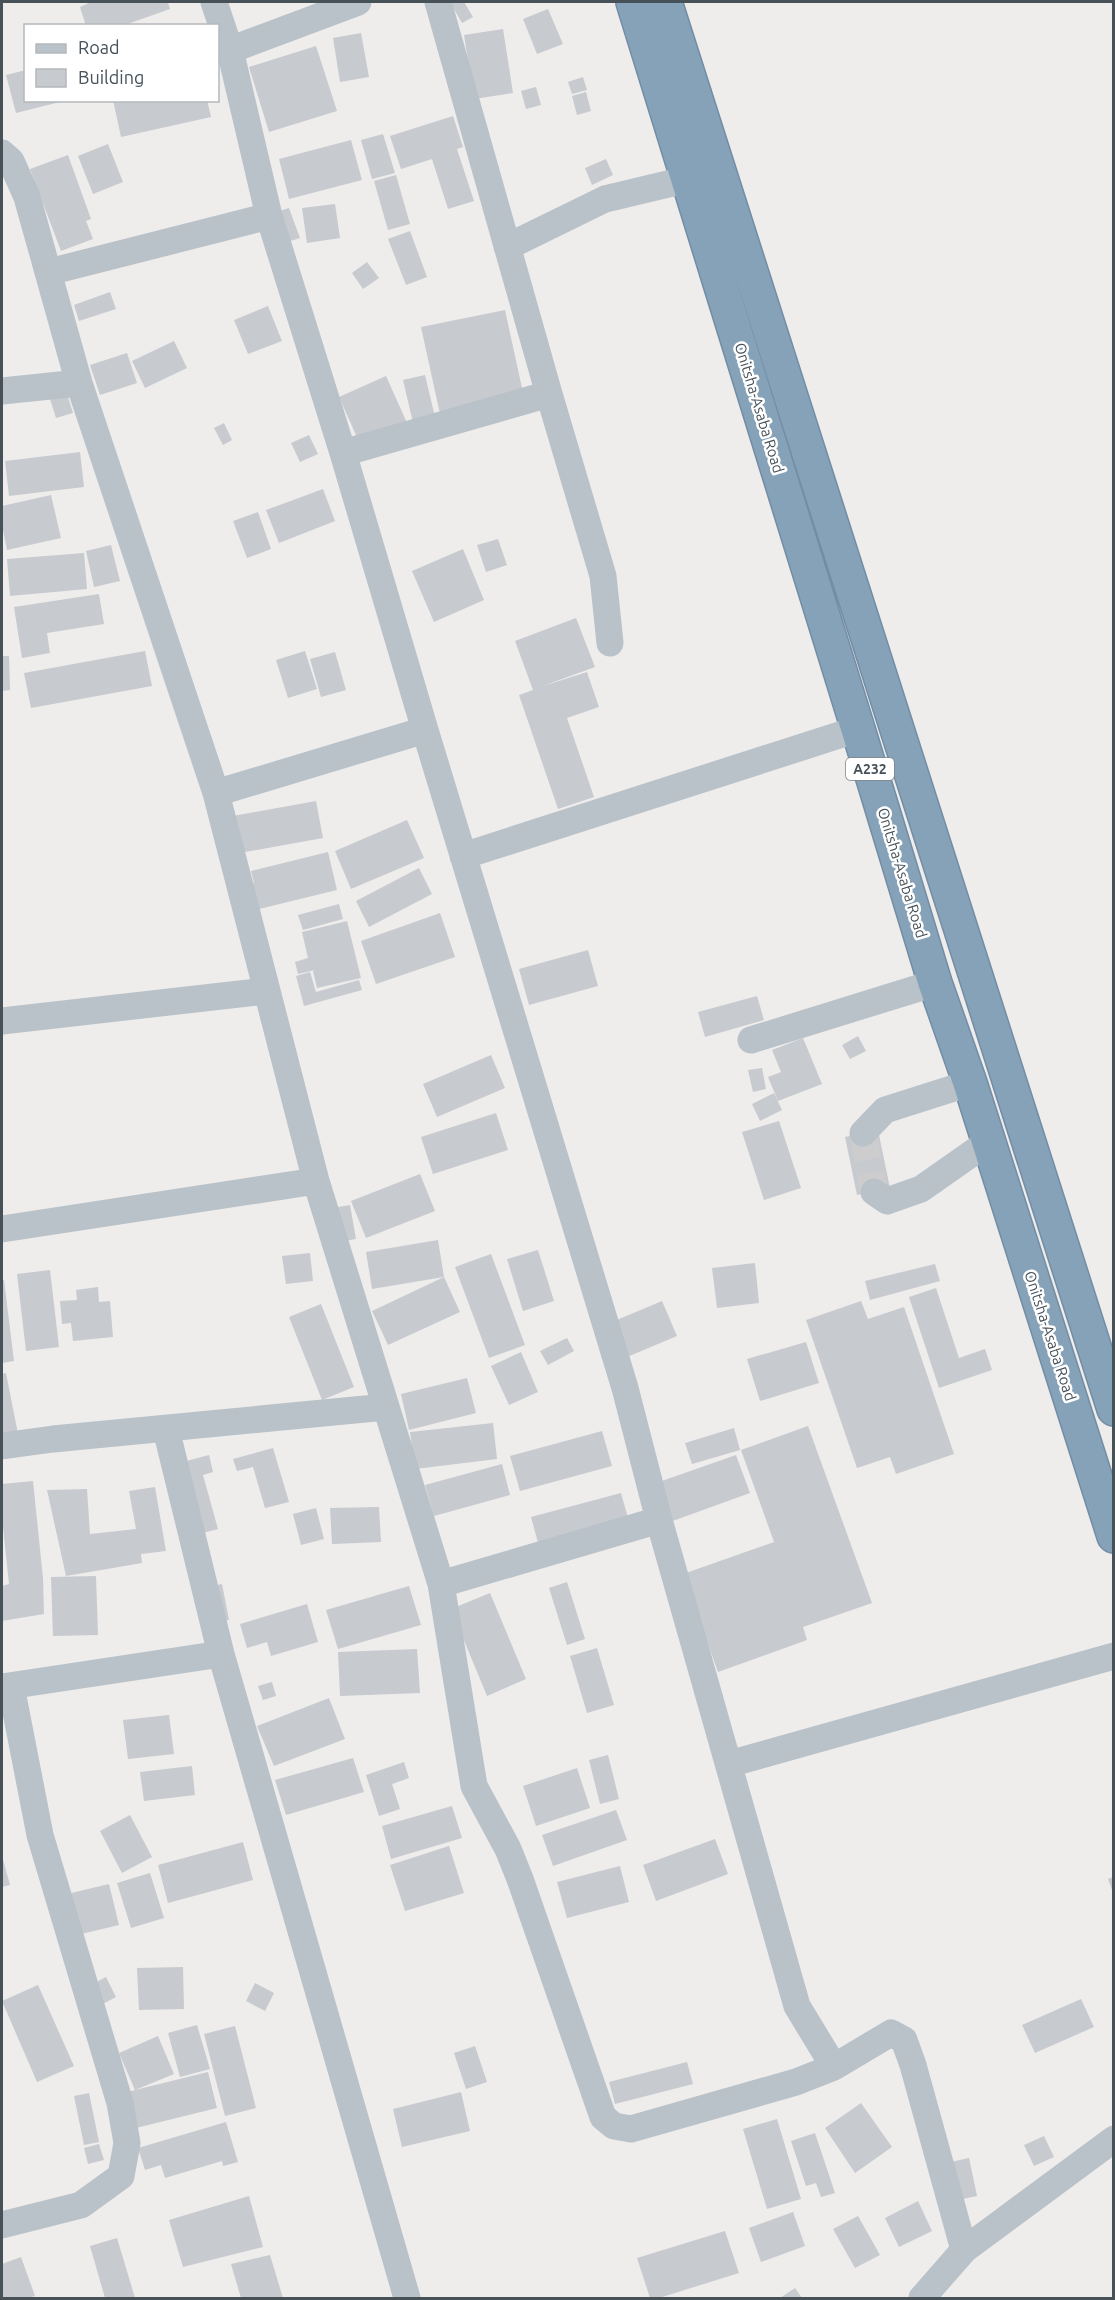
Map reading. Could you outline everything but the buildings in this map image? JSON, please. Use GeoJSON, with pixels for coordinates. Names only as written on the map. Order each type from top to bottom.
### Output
{"type":"FeatureCollection","features":[{"type":"Feature","properties":{"kind":"highway","name":"Onitsha-Asaba Road"},"geometry":{"type":"LineString","coordinates":[[633,2],[935,983],[970,1083],[1113,1536]]}},
{"type":"Feature","properties":{"kind":"highway","name":"A232"},"geometry":{"type":"LineString","coordinates":[[665,2],[1113,1409]]}},
{"type":"Feature","properties":{"kind":"highway"},"geometry":{"type":"LineString","coordinates":[[1006,1201],[1040,1180]]}},
{"type":"Feature","properties":{"kind":"street"},"geometry":{"type":"LineString","coordinates":[[214,2],[230,50],[269,216],[343,453],[424,730],[625,1388],[659,1520],[797,2006],[834,2067]]}},
{"type":"Feature","properties":{"kind":"street"},"geometry":{"type":"LineString","coordinates":[[230,50],[358,2]]}},
{"type":"Feature","properties":{"kind":"street"},"geometry":{"type":"LineString","coordinates":[[438,2],[603,576],[610,643]]}},
{"type":"Feature","properties":{"kind":"street"},"geometry":{"type":"LineString","coordinates":[[2,153],[12,160],[27,197],[79,383],[216,793],[316,1181],[441,1584],[474,1786],[508,1849],[520,1879],[603,2117],[614,2126],[631,2130],[796,2082],[834,2067],[891,2033],[904,2040],[913,2065],[964,2250]]}},
{"type":"Feature","properties":{"kind":"street"},"geometry":{"type":"LineString","coordinates":[[507,247],[605,199],[689,179]]}},
{"type":"Feature","properties":{"kind":"street"},"geometry":{"type":"LineString","coordinates":[[49,272],[269,216]]}},
{"type":"Feature","properties":{"kind":"street"},"geometry":{"type":"LineString","coordinates":[[2,391],[79,383]]}},
{"type":"Feature","properties":{"kind":"street"},"geometry":{"type":"LineString","coordinates":[[343,453],[549,394]]}},
{"type":"Feature","properties":{"kind":"street"},"geometry":{"type":"LineString","coordinates":[[463,856],[858,729]]}},
{"type":"Feature","properties":{"kind":"street"},"geometry":{"type":"LineString","coordinates":[[216,793],[424,730]]}},
{"type":"Feature","properties":{"kind":"street"},"geometry":{"type":"LineString","coordinates":[[751,1040],[935,983]]}},
{"type":"Feature","properties":{"kind":"street"},"geometry":{"type":"LineString","coordinates":[[2,1021],[266,991]]}},
{"type":"Feature","properties":{"kind":"street"},"geometry":{"type":"LineString","coordinates":[[863,1133],[885,1110],[970,1083]]}},
{"type":"Feature","properties":{"kind":"street"},"geometry":{"type":"LineString","coordinates":[[874,1192],[887,1201],[921,1189],[988,1142]]}},
{"type":"Feature","properties":{"kind":"street"},"geometry":{"type":"LineString","coordinates":[[2,1229],[316,1181]]}},
{"type":"Feature","properties":{"kind":"street"},"geometry":{"type":"LineString","coordinates":[[2,1446],[386,1407]]}},
{"type":"Feature","properties":{"kind":"street"},"geometry":{"type":"LineString","coordinates":[[166,1429],[221,1654],[407,2298]]}},
{"type":"Feature","properties":{"kind":"street"},"geometry":{"type":"LineString","coordinates":[[441,1584],[659,1520]]}},
{"type":"Feature","properties":{"kind":"street"},"geometry":{"type":"LineString","coordinates":[[2,2225],[81,2205],[121,2176],[127,2143],[120,2103],[40,1835],[6,1686],[221,1654]]}},
{"type":"Feature","properties":{"kind":"street"},"geometry":{"type":"LineString","coordinates":[[729,1764],[1113,1656]]}},
{"type":"Feature","properties":{"kind":"street"},"geometry":{"type":"LineString","coordinates":[[922,2298],[964,2250],[1113,2139]]}},
{"type":"Feature","properties":{"kind":"tunnel"},"geometry":{"type":"LineString","coordinates":[[863,1133],[874,1192]]}}]}
